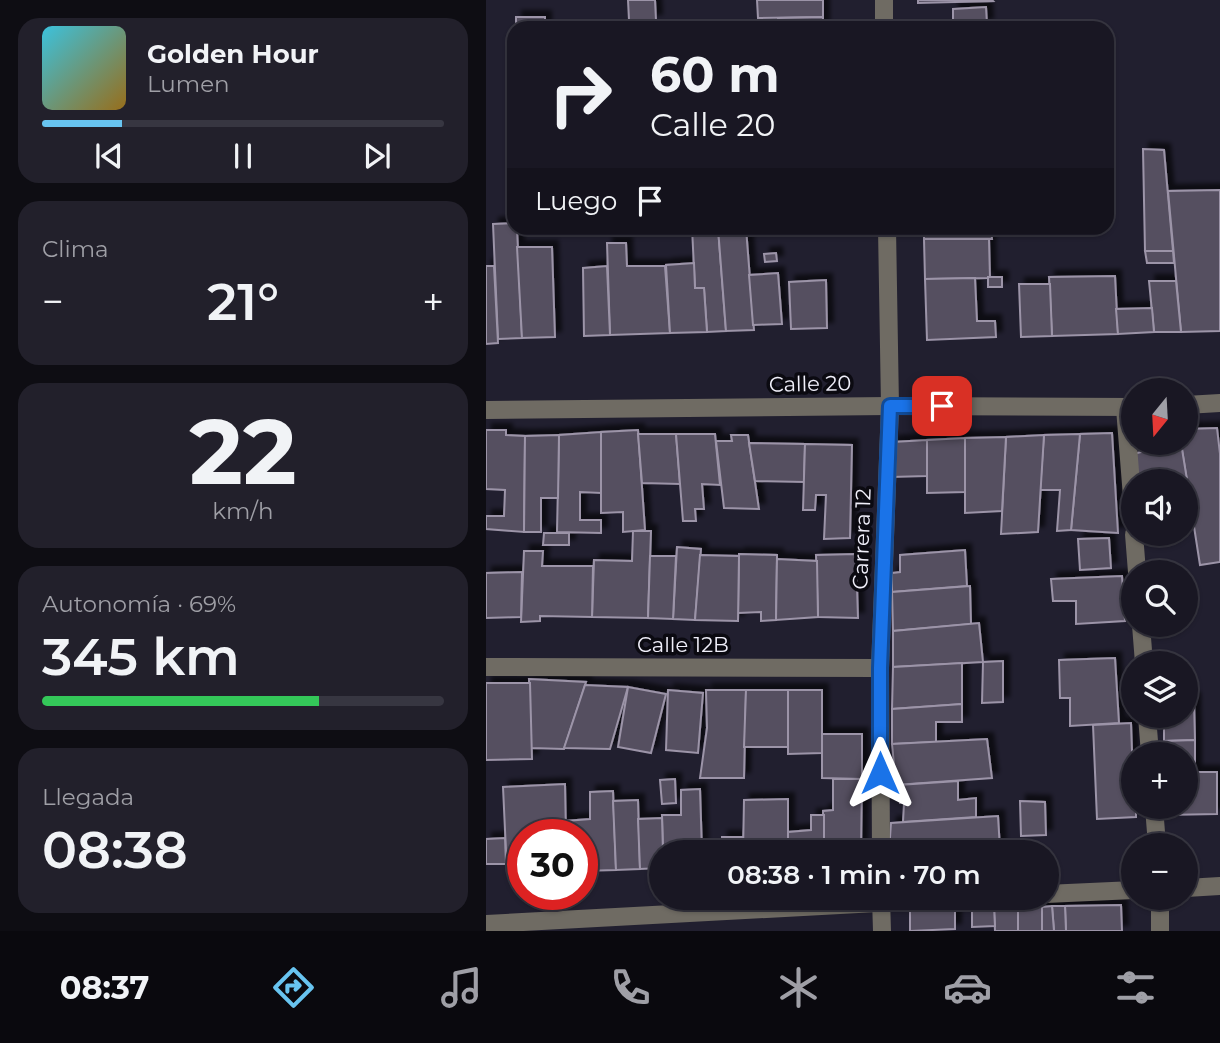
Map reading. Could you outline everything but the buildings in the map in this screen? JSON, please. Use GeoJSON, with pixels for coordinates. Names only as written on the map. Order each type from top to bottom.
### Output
{"type":"FeatureCollection","features":[{"type":"Feature","properties":{"kind":"street"},"geometry":{"type":"LineString","coordinates":[[884,0],[884,21]]}},
{"type":"Feature","properties":{"kind":"street","name":"Carrera 12"},"geometry":{"type":"LineString","coordinates":[[881,840],[880,668],[890,406],[887,235]]}},
{"type":"Feature","properties":{"kind":"street"},"geometry":{"type":"LineString","coordinates":[[1198,404],[1219,403]]}},
{"type":"Feature","properties":{"kind":"street","name":"Calle 20"},"geometry":{"type":"LineString","coordinates":[[486,410],[1121,407]]}},
{"type":"Feature","properties":{"kind":"street","name":"Calle 12B"},"geometry":{"type":"LineString","coordinates":[[486,667],[880,668]]}},
{"type":"Feature","properties":{"kind":"street"},"geometry":{"type":"LineString","coordinates":[[1198,887],[1219,886]]}},
{"type":"Feature","properties":{"kind":"street"},"geometry":{"type":"LineString","coordinates":[[1059,893],[1121,891]]}},
{"type":"Feature","properties":{"kind":"street"},"geometry":{"type":"LineString","coordinates":[[486,924],[716,910]]}},
{"type":"Feature","properties":{"kind":"street"},"geometry":{"type":"LineString","coordinates":[[881,910],[882,931]]}},
{"type":"Feature","properties":{"kind":"street"},"geometry":{"type":"LineString","coordinates":[[1160,910],[1160,931]]}},
{"type":"Feature","properties":{"kind":"route"},"geometry":{"type":"LineString","coordinates":[[880,773],[880,668],[890,406],[942,406]]}}]}
